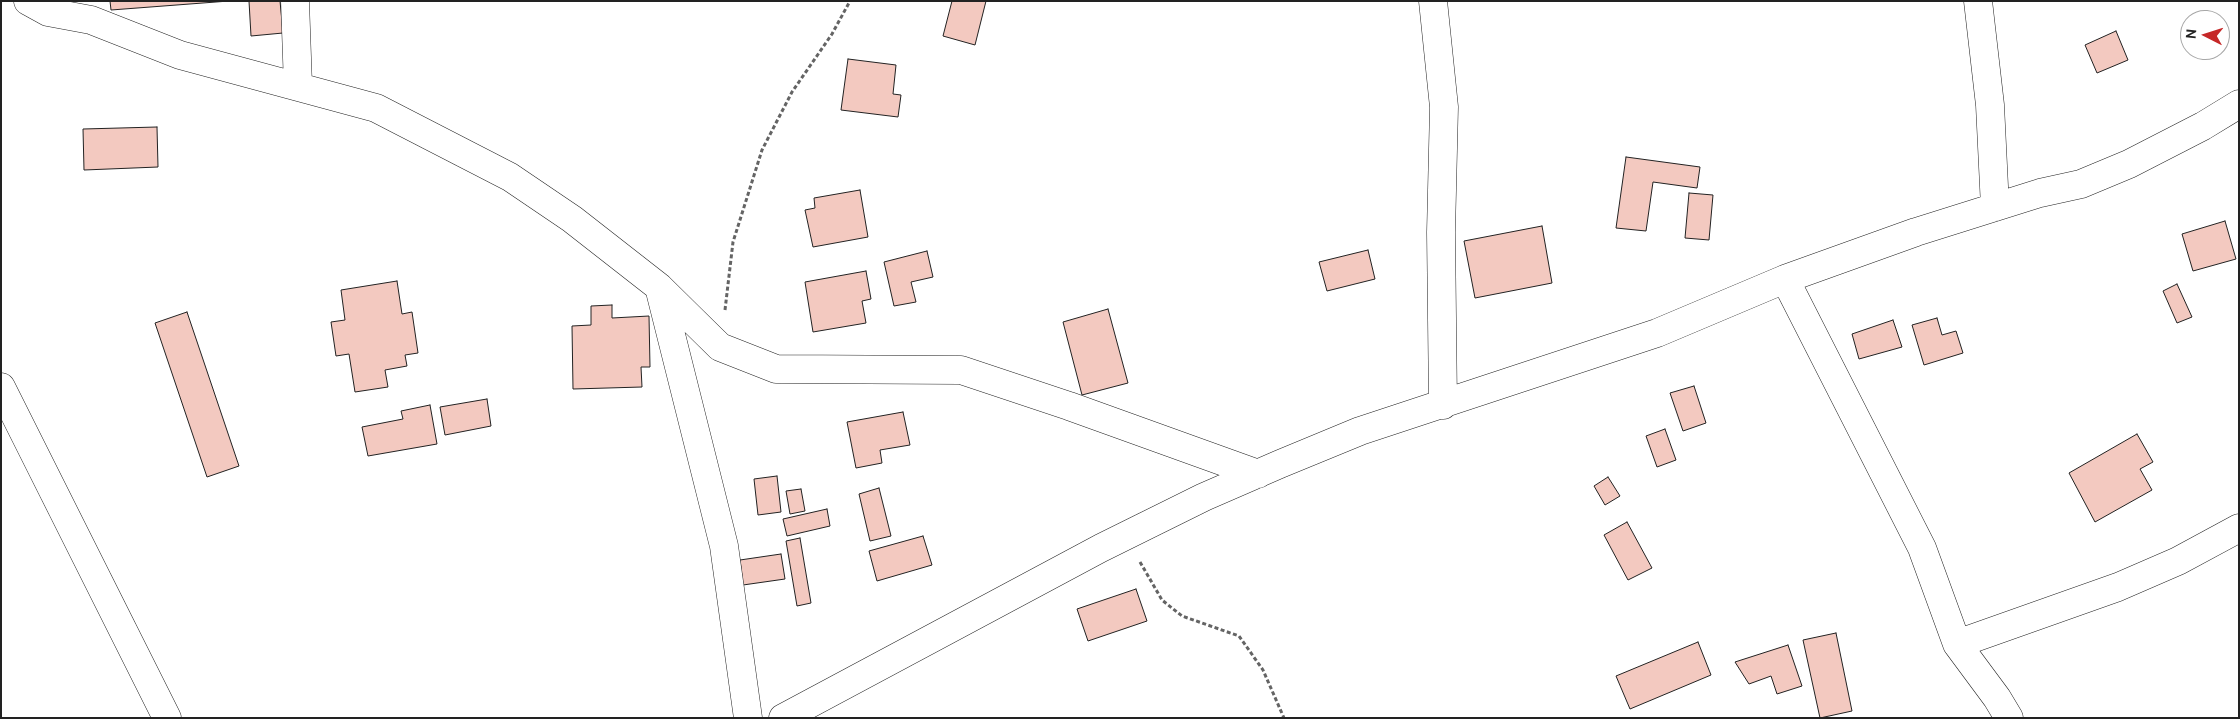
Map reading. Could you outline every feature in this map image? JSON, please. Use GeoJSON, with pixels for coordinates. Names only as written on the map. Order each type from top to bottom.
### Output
{"type":"FeatureCollection","features":[{"type":"Feature","properties":{"kind":"street"},"geometry":{"type":"LineString","coordinates":[[28,1],[48,12],[91,20],[180,55],[376,108],[510,177],[572,219],[659,287],[720,348],[776,370],[961,370],[1069,406],[1258,474]]}},
{"type":"Feature","properties":{"kind":"street"},"geometry":{"type":"LineString","coordinates":[[295,1],[298,86]]}},
{"type":"Feature","properties":{"kind":"street"},"geometry":{"type":"LineString","coordinates":[[1433,1],[1444,107],[1440,232],[1443,405]]}},
{"type":"Feature","properties":{"kind":"street"},"geometry":{"type":"LineString","coordinates":[[1978,1],[1990,105],[1995,207]]}},
{"type":"Feature","properties":{"kind":"street"},"geometry":{"type":"LineString","coordinates":[[783,718],[1127,536],[1258,474],[1360,431],[1656,333],[1786,279],[1916,232],[2040,193],[2081,184],[2129,164],[2203,126],[2239,104]]}},
{"type":"Feature","properties":{"kind":"street"},"geometry":{"type":"LineString","coordinates":[[1786,279],[1922,548],[1957,644],[1997,698],[2009,718]]}},
{"type":"Feature","properties":{"kind":"street"},"geometry":{"type":"LineString","coordinates":[[659,287],[724,546],[748,718]]}},
{"type":"Feature","properties":{"kind":"street"},"geometry":{"type":"LineString","coordinates":[[1,388],[167,718]]}},
{"type":"Feature","properties":{"kind":"street"},"geometry":{"type":"LineString","coordinates":[[1957,644],[2118,587],[2178,561],[2239,528]]}},
{"type":"Feature","properties":{"kind":"path"},"geometry":{"type":"LineString","coordinates":[[720,348],[733,242],[762,150],[792,92],[832,34],[850,1]]}},
{"type":"Feature","properties":{"kind":"path"},"geometry":{"type":"LineString","coordinates":[[1127,536],[1162,600],[1182,616],[1239,636],[1263,670],[1284,718]]}},
{"type":"Feature","properties":{"kind":"building"},"geometry":{"type":"Polygon","coordinates":[[[110,1],[229,1],[111,10],[110,1]]]}},
{"type":"Feature","properties":{"kind":"building"},"geometry":{"type":"Polygon","coordinates":[[[249,1],[280,1],[283,33],[251,36],[249,1]]]}},
{"type":"Feature","properties":{"kind":"building"},"geometry":{"type":"Polygon","coordinates":[[[952,1],[986,1],[975,45],[943,36],[952,1]]]}},
{"type":"Feature","properties":{"kind":"building"},"geometry":{"type":"Polygon","coordinates":[[[2116,31],[2128,60],[2097,73],[2085,45],[2116,31]]]}},
{"type":"Feature","properties":{"kind":"building"},"geometry":{"type":"Polygon","coordinates":[[[848,59],[896,65],[893,94],[901,95],[898,117],[841,110],[848,59]]]}},
{"type":"Feature","properties":{"kind":"building"},"geometry":{"type":"Polygon","coordinates":[[[157,127],[158,167],[84,170],[83,129],[157,127]]]}},
{"type":"Feature","properties":{"kind":"building"},"geometry":{"type":"Polygon","coordinates":[[[1626,157],[1700,167],[1697,188],[1653,182],[1646,231],[1616,228],[1626,157]]]}},
{"type":"Feature","properties":{"kind":"building"},"geometry":{"type":"Polygon","coordinates":[[[860,190],[868,237],[813,247],[805,210],[815,208],[814,198],[860,190]]]}},
{"type":"Feature","properties":{"kind":"building"},"geometry":{"type":"Polygon","coordinates":[[[1689,193],[1713,195],[1709,240],[1685,238],[1689,193]]]}},
{"type":"Feature","properties":{"kind":"building"},"geometry":{"type":"Polygon","coordinates":[[[2225,221],[2236,259],[2193,271],[2182,234],[2225,221]]]}},
{"type":"Feature","properties":{"kind":"building"},"geometry":{"type":"Polygon","coordinates":[[[1542,226],[1552,283],[1475,298],[1464,241],[1542,226]]]}},
{"type":"Feature","properties":{"kind":"building"},"geometry":{"type":"Polygon","coordinates":[[[1368,250],[1375,279],[1327,291],[1319,262],[1368,250]]]}},
{"type":"Feature","properties":{"kind":"building"},"geometry":{"type":"Polygon","coordinates":[[[927,251],[933,277],[911,282],[916,302],[894,306],[884,262],[927,251]]]}},
{"type":"Feature","properties":{"kind":"building"},"geometry":{"type":"Polygon","coordinates":[[[866,271],[871,299],[862,301],[866,323],[813,332],[805,282],[866,271]]]}},
{"type":"Feature","properties":{"kind":"building"},"geometry":{"type":"Polygon","coordinates":[[[397,281],[402,314],[412,312],[418,353],[405,355],[407,366],[385,370],[388,387],[355,392],[349,354],[336,356],[331,322],[345,320],[341,290],[397,281]]]}},
{"type":"Feature","properties":{"kind":"building"},"geometry":{"type":"Polygon","coordinates":[[[2177,284],[2192,317],[2177,323],[2163,291],[2177,284]]]}},
{"type":"Feature","properties":{"kind":"building"},"geometry":{"type":"Polygon","coordinates":[[[612,305],[612,318],[649,316],[650,367],[641,367],[642,387],[573,389],[572,326],[591,325],[591,306],[612,305]]]}},
{"type":"Feature","properties":{"kind":"building"},"geometry":{"type":"Polygon","coordinates":[[[1108,309],[1128,383],[1082,395],[1063,322],[1108,309]]]}},
{"type":"Feature","properties":{"kind":"building"},"geometry":{"type":"Polygon","coordinates":[[[187,312],[239,466],[207,477],[155,323],[187,312]]]}},
{"type":"Feature","properties":{"kind":"building"},"geometry":{"type":"Polygon","coordinates":[[[1937,318],[1942,335],[1956,331],[1963,353],[1924,365],[1912,325],[1937,318]]]}},
{"type":"Feature","properties":{"kind":"building"},"geometry":{"type":"Polygon","coordinates":[[[1893,320],[1902,347],[1859,359],[1852,334],[1893,320]]]}},
{"type":"Feature","properties":{"kind":"building"},"geometry":{"type":"Polygon","coordinates":[[[1694,386],[1706,423],[1683,431],[1670,393],[1694,386]]]}},
{"type":"Feature","properties":{"kind":"building"},"geometry":{"type":"Polygon","coordinates":[[[487,399],[491,426],[445,435],[440,407],[487,399]]]}},
{"type":"Feature","properties":{"kind":"building"},"geometry":{"type":"Polygon","coordinates":[[[430,405],[437,444],[368,456],[362,427],[403,419],[401,411],[430,405]]]}},
{"type":"Feature","properties":{"kind":"building"},"geometry":{"type":"Polygon","coordinates":[[[903,412],[910,445],[880,450],[882,463],[856,468],[847,422],[903,412]]]}},
{"type":"Feature","properties":{"kind":"building"},"geometry":{"type":"Polygon","coordinates":[[[1665,429],[1676,460],[1657,467],[1646,436],[1665,429]]]}},
{"type":"Feature","properties":{"kind":"building"},"geometry":{"type":"Polygon","coordinates":[[[2137,434],[2153,462],[2140,469],[2152,490],[2095,522],[2069,473],[2137,434]]]}},
{"type":"Feature","properties":{"kind":"building"},"geometry":{"type":"Polygon","coordinates":[[[777,476],[781,512],[758,515],[754,479],[777,476]]]}},
{"type":"Feature","properties":{"kind":"building"},"geometry":{"type":"Polygon","coordinates":[[[1608,477],[1620,496],[1605,505],[1594,486],[1608,477]]]}},
{"type":"Feature","properties":{"kind":"building"},"geometry":{"type":"Polygon","coordinates":[[[879,488],[891,536],[870,541],[859,494],[879,488]]]}},
{"type":"Feature","properties":{"kind":"building"},"geometry":{"type":"Polygon","coordinates":[[[801,489],[805,511],[790,514],[786,491],[801,489]]]}},
{"type":"Feature","properties":{"kind":"building"},"geometry":{"type":"Polygon","coordinates":[[[827,509],[830,526],[787,536],[783,519],[827,509]]]}},
{"type":"Feature","properties":{"kind":"building"},"geometry":{"type":"Polygon","coordinates":[[[1627,522],[1652,568],[1628,580],[1604,535],[1627,522]]]}},
{"type":"Feature","properties":{"kind":"building"},"geometry":{"type":"Polygon","coordinates":[[[923,536],[932,565],[877,581],[869,551],[923,536]]]}},
{"type":"Feature","properties":{"kind":"building"},"geometry":{"type":"Polygon","coordinates":[[[800,538],[811,603],[797,606],[786,541],[800,538]]]}},
{"type":"Feature","properties":{"kind":"building"},"geometry":{"type":"Polygon","coordinates":[[[781,554],[785,579],[743,585],[740,560],[781,554]]]}},
{"type":"Feature","properties":{"kind":"building"},"geometry":{"type":"Polygon","coordinates":[[[1136,589],[1147,621],[1088,641],[1077,609],[1136,589]]]}},
{"type":"Feature","properties":{"kind":"building"},"geometry":{"type":"Polygon","coordinates":[[[1836,633],[1852,711],[1820,718],[1803,640],[1836,633]]]}},
{"type":"Feature","properties":{"kind":"building"},"geometry":{"type":"Polygon","coordinates":[[[1698,642],[1711,675],[1630,709],[1616,676],[1698,642]]]}},
{"type":"Feature","properties":{"kind":"building"},"geometry":{"type":"Polygon","coordinates":[[[1788,645],[1802,686],[1777,694],[1771,676],[1749,684],[1735,662],[1788,645]]]}}]}
